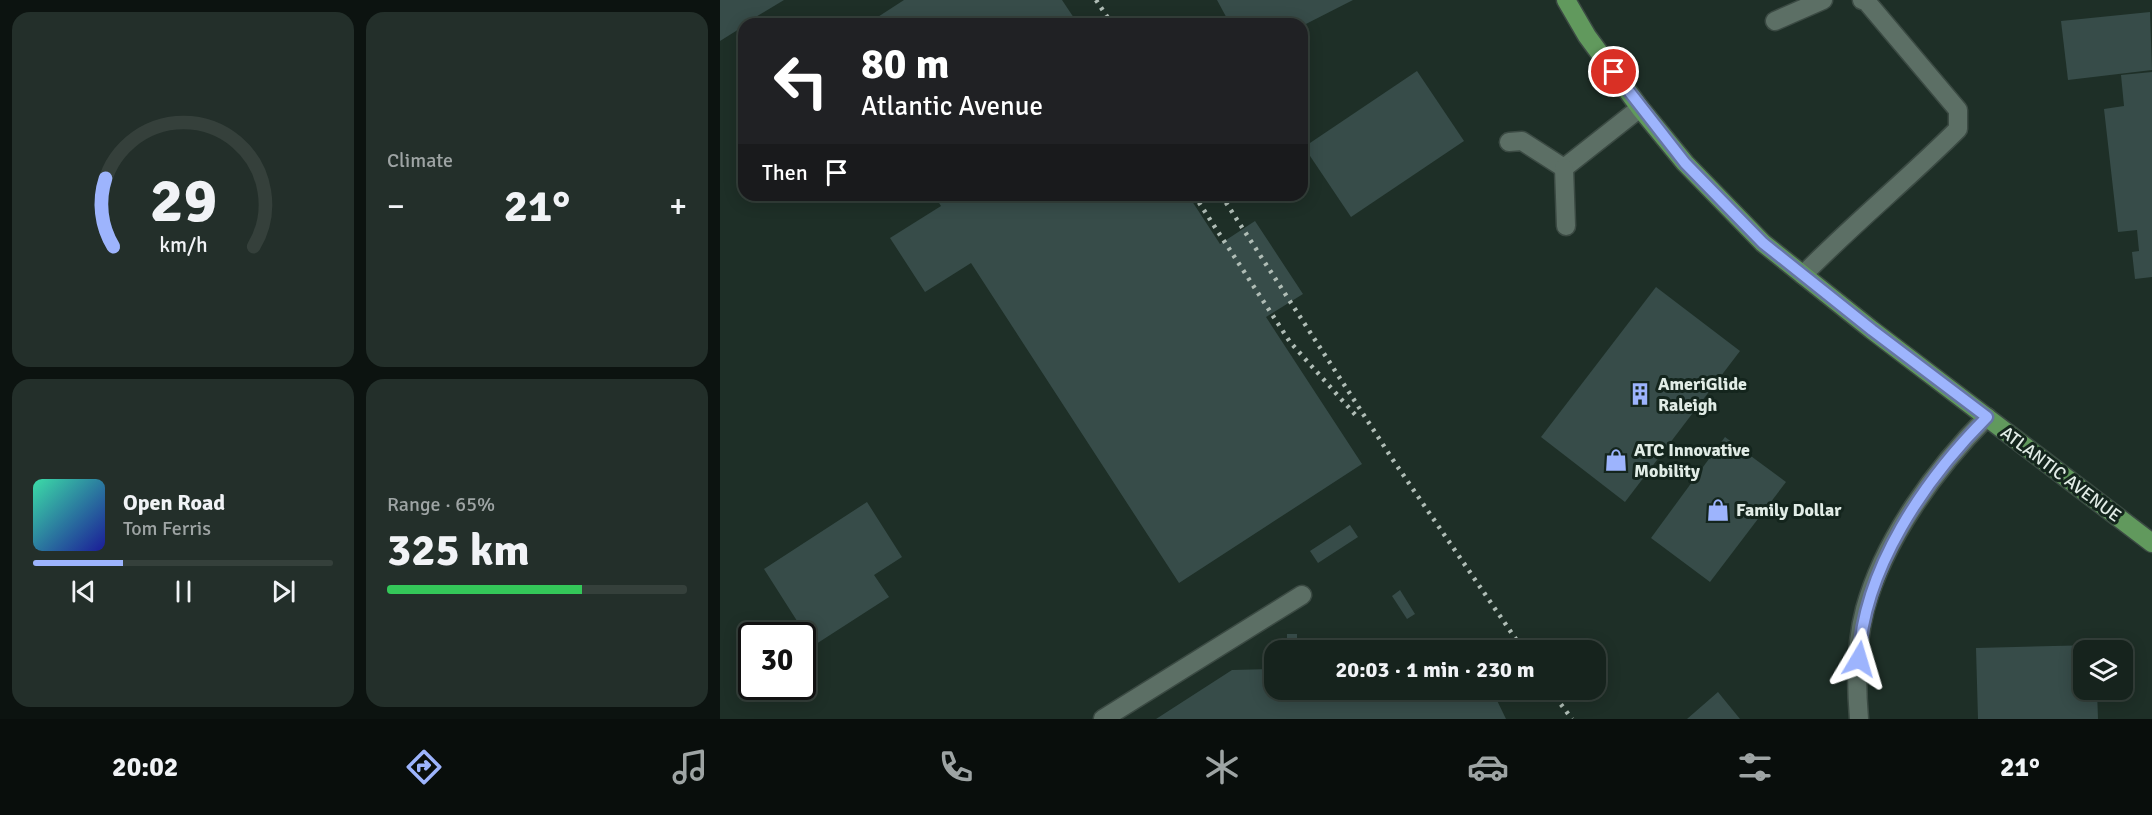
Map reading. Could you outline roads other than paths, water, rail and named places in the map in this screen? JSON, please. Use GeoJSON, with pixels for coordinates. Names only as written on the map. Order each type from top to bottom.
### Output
{"type":"FeatureCollection","features":[{"type":"Feature","properties":{"kind":"main road","name":"ATLANTIC AVENUE"},"geometry":{"type":"LineString","coordinates":[[1566,0],[1587,36],[1685,163],[1755,235],[1803,275],[2152,543]]}},
{"type":"Feature","properties":{"kind":"street"},"geometry":{"type":"LineString","coordinates":[[1775,21],[1823,0]]}},
{"type":"Feature","properties":{"kind":"street"},"geometry":{"type":"LineString","coordinates":[[1803,275],[1829,248],[1914,173],[1958,129],[1958,110],[1866,1],[1862,0]]}},
{"type":"Feature","properties":{"kind":"street"},"geometry":{"type":"LineString","coordinates":[[1564,168],[1641,108]]}},
{"type":"Feature","properties":{"kind":"street"},"geometry":{"type":"LineString","coordinates":[[1509,142],[1522,141],[1564,168]]}},
{"type":"Feature","properties":{"kind":"street"},"geometry":{"type":"LineString","coordinates":[[1564,168],[1566,226]]}},
{"type":"Feature","properties":{"kind":"street"},"geometry":{"type":"LineString","coordinates":[[1859,719],[1859,653],[1865,610],[1877,574],[1902,527],[1950,455],[1987,417]]}},
{"type":"Feature","properties":{"kind":"street"},"geometry":{"type":"LineString","coordinates":[[1103,719],[1302,596]]}},
{"type":"Feature","properties":{"kind":"railway"},"geometry":{"type":"LineString","coordinates":[[1096,0],[1108,18]]}},
{"type":"Feature","properties":{"kind":"railway"},"geometry":{"type":"LineString","coordinates":[[1198,201],[1290,342],[1359,419]]}},
{"type":"Feature","properties":{"kind":"railway"},"geometry":{"type":"LineString","coordinates":[[1225,201],[1393,460],[1516,640]]}},
{"type":"Feature","properties":{"kind":"railway"},"geometry":{"type":"LineString","coordinates":[[1558,700],[1572,719]]}},
{"type":"Feature","properties":{"kind":"place","name":"AmeriGlide Raleigh"},"geometry":{"type":"Point","coordinates":[1640,394]}},
{"type":"Feature","properties":{"kind":"place","name":"ATC Innovative Mobility"},"geometry":{"type":"Point","coordinates":[1616,460]}},
{"type":"Feature","properties":{"kind":"place","name":"Family Dollar"},"geometry":{"type":"Point","coordinates":[1718,510]}}]}
